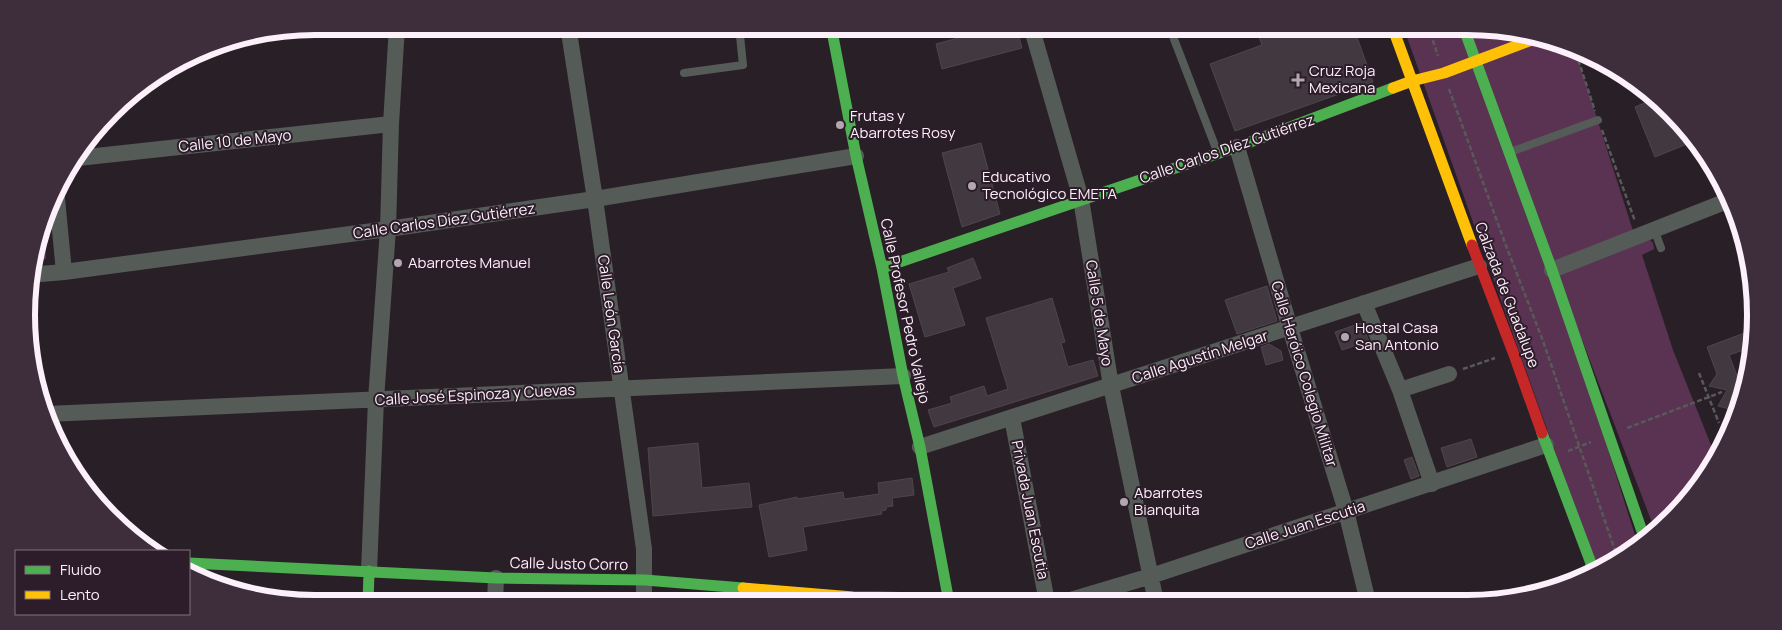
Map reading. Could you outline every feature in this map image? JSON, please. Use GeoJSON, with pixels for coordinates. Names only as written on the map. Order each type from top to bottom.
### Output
{"type":"FeatureCollection","features":[{"type":"Feature","properties":{"kind":"street"},"geometry":{"type":"LineString","coordinates":[[368,595],[376,400],[388,229],[391,124],[396,35]]}},
{"type":"Feature","properties":{"kind":"street","name":"Calle León García"},"geometry":{"type":"LineString","coordinates":[[569,35],[596,199],[644,549],[644,595]]}},
{"type":"Feature","properties":{"kind":"street","name":"Calle Profesor Pedro Vallejo"},"geometry":{"type":"LineString","coordinates":[[833,35],[856,156],[882,268],[902,376],[920,447],[947,595]]}},
{"type":"Feature","properties":{"kind":"street","name":"Calle 5 de Mayo"},"geometry":{"type":"LineString","coordinates":[[1033,35],[1081,199],[1111,386],[1155,595]]}},
{"type":"Feature","properties":{"kind":"street","name":"Calzada de Guadalupe"},"geometry":{"type":"LineString","coordinates":[[1395,35],[1479,266],[1513,352],[1592,566]]}},
{"type":"Feature","properties":{"kind":"street"},"geometry":{"type":"LineString","coordinates":[[1466,35],[1552,270],[1608,436],[1643,532]]}},
{"type":"Feature","properties":{"kind":"street","name":"Calle Carlos Díez Gutiérrez"},"geometry":{"type":"LineString","coordinates":[[882,268],[1237,147],[1527,41]]}},
{"type":"Feature","properties":{"kind":"street","name":"Calle 10 de Mayo"},"geometry":{"type":"LineString","coordinates":[[83,157],[391,124]]}},
{"type":"Feature","properties":{"kind":"street","name":"Calle Heróico Colegio Militar"},"geometry":{"type":"LineString","coordinates":[[1237,147],[1346,511],[1366,595]]}},
{"type":"Feature","properties":{"kind":"street","name":"Calle Carlos Díez Gutiérrez"},"geometry":{"type":"LineString","coordinates":[[38,274],[388,229],[596,199],[856,156]]}},
{"type":"Feature","properties":{"kind":"street"},"geometry":{"type":"LineString","coordinates":[[1552,270],[1723,202]]}},
{"type":"Feature","properties":{"kind":"street"},"geometry":{"type":"LineString","coordinates":[[58,205],[64,272]]}},
{"type":"Feature","properties":{"kind":"street","name":"Calle Agustín Melgar"},"geometry":{"type":"LineString","coordinates":[[920,447],[1479,266]]}},
{"type":"Feature","properties":{"kind":"street"},"geometry":{"type":"LineString","coordinates":[[1364,303],[1400,390],[1432,484]]}},
{"type":"Feature","properties":{"kind":"street"},"geometry":{"type":"LineString","coordinates":[[1400,390],[1449,374]]}},
{"type":"Feature","properties":{"kind":"street","name":"Calle José Espinoza y Cuevas"},"geometry":{"type":"LineString","coordinates":[[53,414],[902,376]]}},
{"type":"Feature","properties":{"kind":"street","name":"Privada Juan Escutia"},"geometry":{"type":"LineString","coordinates":[[1012,418],[1047,595]]}},
{"type":"Feature","properties":{"kind":"street","name":"Calle Juan Escutia"},"geometry":{"type":"LineString","coordinates":[[1087,595],[1432,484],[1548,451]]}},
{"type":"Feature","properties":{"kind":"street","name":"Calle Justo Corro"},"geometry":{"type":"LineString","coordinates":[[190,563],[210,572],[368,571],[496,578],[645,580],[757,595]]}},
{"type":"Feature","properties":{"kind":"street"},"geometry":{"type":"LineString","coordinates":[[495,595],[496,578]]}},
{"type":"Feature","properties":{"kind":"lane"},"geometry":{"type":"LineString","coordinates":[[684,73],[743,65],[740,35]]}},
{"type":"Feature","properties":{"kind":"lane"},"geometry":{"type":"LineString","coordinates":[[1172,35],[1218,153]]}},
{"type":"Feature","properties":{"kind":"lane"},"geometry":{"type":"LineString","coordinates":[[1508,152],[1598,120]]}},
{"type":"Feature","properties":{"kind":"lane"},"geometry":{"type":"LineString","coordinates":[[1647,232],[1661,248]]}},
{"type":"Feature","properties":{"kind":"path","name":"Calzada de Guadalupe"},"geometry":{"type":"LineString","coordinates":[[1431,35],[1505,243],[1543,341],[1616,552]]}},
{"type":"Feature","properties":{"kind":"path"},"geometry":{"type":"LineString","coordinates":[[1578,58],[1598,120],[1647,232]]}},
{"type":"Feature","properties":{"kind":"path"},"geometry":{"type":"LineString","coordinates":[[1449,374],[1513,352]]}},
{"type":"Feature","properties":{"kind":"path"},"geometry":{"type":"LineString","coordinates":[[1699,373],[1719,422]]}},
{"type":"Feature","properties":{"kind":"path"},"geometry":{"type":"LineString","coordinates":[[1548,451],[1579,447],[1722,392]]}},
{"type":"Feature","properties":{"kind":"shaded area"},"geometry":{"type":"Polygon","coordinates":[[[1406,35],[1504,37],[1522,40],[1577,58],[1635,237],[1552,270],[1636,538],[1623,548],[1595,564],[1406,35]]]}},
{"type":"Feature","properties":{"kind":"shaded area"},"geometry":{"type":"Polygon","coordinates":[[[1648,238],[1653,243],[1654,249],[1642,255],[1673,350],[1713,449],[1700,471],[1678,500],[1653,525],[1556,272],[1648,238]]]}},
{"type":"Feature","properties":{"kind":"shaded area"},"geometry":{"type":"Polygon","coordinates":[[[45,243],[46,259],[40,260],[45,243]]]}},
{"type":"Feature","properties":{"kind":"building"},"geometry":{"type":"Polygon","coordinates":[[[969,35],[1018,35],[1022,48],[942,69],[936,44],[969,35]]]}},
{"type":"Feature","properties":{"kind":"building","name":"Cruz Roja Mexicana"},"geometry":{"type":"Polygon","coordinates":[[[1258,35],[1356,35],[1373,82],[1235,131],[1210,64],[1262,45],[1258,35]]]}},
{"type":"Feature","properties":{"kind":"building"},"geometry":{"type":"Polygon","coordinates":[[[1648,101],[1678,130],[1688,144],[1655,157],[1635,107],[1648,101]]]}},
{"type":"Feature","properties":{"kind":"building","name":"Educativo Tecnológico EMETA"},"geometry":{"type":"Polygon","coordinates":[[[981,143],[1000,214],[962,227],[942,153],[981,143]]]}},
{"type":"Feature","properties":{"kind":"building"},"geometry":{"type":"Polygon","coordinates":[[[973,258],[981,278],[953,288],[965,325],[925,337],[909,284],[949,272],[947,268],[973,258]]]}},
{"type":"Feature","properties":{"kind":"building"},"geometry":{"type":"Polygon","coordinates":[[[1267,286],[1277,321],[1237,334],[1225,300],[1267,286]]]}},
{"type":"Feature","properties":{"kind":"building"},"geometry":{"type":"Polygon","coordinates":[[[1052,298],[1065,342],[1061,343],[1068,367],[1093,360],[1098,376],[934,427],[928,410],[952,403],[950,397],[984,386],[987,396],[1008,389],[986,318],[1052,298]]]}},
{"type":"Feature","properties":{"kind":"building","name":"Hostal Casa San Antonio"},"geometry":{"type":"Polygon","coordinates":[[[1361,323],[1369,341],[1342,350],[1335,332],[1361,323]]]}},
{"type":"Feature","properties":{"kind":"building"},"geometry":{"type":"Polygon","coordinates":[[[1746,332],[1745,349],[1729,355],[1739,381],[1730,409],[1718,406],[1727,390],[1709,386],[1717,374],[1707,347],[1746,332]]]}},
{"type":"Feature","properties":{"kind":"building"},"geometry":{"type":"Polygon","coordinates":[[[1269,344],[1281,351],[1283,360],[1266,365],[1261,347],[1269,344]]]}},
{"type":"Feature","properties":{"kind":"building"},"geometry":{"type":"Polygon","coordinates":[[[1471,439],[1477,457],[1447,467],[1441,448],[1471,439]]]}},
{"type":"Feature","properties":{"kind":"building"},"geometry":{"type":"Polygon","coordinates":[[[698,443],[702,488],[749,483],[752,507],[653,516],[648,448],[698,443]]]}},
{"type":"Feature","properties":{"kind":"building"},"geometry":{"type":"Polygon","coordinates":[[[1412,457],[1419,476],[1411,479],[1404,460],[1412,457]]]}},
{"type":"Feature","properties":{"kind":"building"},"geometry":{"type":"Polygon","coordinates":[[[912,478],[914,495],[892,498],[893,506],[886,507],[886,510],[881,511],[882,514],[803,527],[807,550],[769,557],[759,505],[797,497],[797,499],[843,492],[844,499],[879,494],[878,483],[912,478]]]}},
{"type":"Feature","properties":{"kind":"traffic: fast"},"geometry":{"type":"LineString","coordinates":[[833,35],[856,156],[920,447],[948,595]]}},
{"type":"Feature","properties":{"kind":"traffic: fast"},"geometry":{"type":"LineString","coordinates":[[1466,35],[1552,270],[1643,533]]}},
{"type":"Feature","properties":{"kind":"traffic: fast"},"geometry":{"type":"LineString","coordinates":[[882,268],[1237,147],[1393,88]]}},
{"type":"Feature","properties":{"kind":"traffic: fast"},"geometry":{"type":"LineString","coordinates":[[1542,433],[1592,566]]}},
{"type":"Feature","properties":{"kind":"traffic: fast"},"geometry":{"type":"LineString","coordinates":[[190,563],[496,578],[645,580],[743,588]]}},
{"type":"Feature","properties":{"kind":"traffic: fast"},"geometry":{"type":"LineString","coordinates":[[368,595],[369,571]]}},
{"type":"Feature","properties":{"kind":"traffic: slow"},"geometry":{"type":"LineString","coordinates":[[1395,35],[1472,245]]}},
{"type":"Feature","properties":{"kind":"traffic: slow"},"geometry":{"type":"LineString","coordinates":[[1393,88],[1444,73],[1527,42]]}},
{"type":"Feature","properties":{"kind":"traffic: slow"},"geometry":{"type":"LineString","coordinates":[[743,588],[829,595]]}},
{"type":"Feature","properties":{"kind":"traffic: jam"},"geometry":{"type":"LineString","coordinates":[[1472,245],[1542,433]]}},
{"type":"Feature","properties":{"kind":"place","name":"Cruz Roja Mexicana"},"geometry":{"type":"Point","coordinates":[1298,80]}},
{"type":"Feature","properties":{"kind":"place","name":"Frutas y Abarrotes Rosy"},"geometry":{"type":"Point","coordinates":[840,125]}},
{"type":"Feature","properties":{"kind":"place","name":"Educativo Tecnológico EMETA"},"geometry":{"type":"Point","coordinates":[972,186]}},
{"type":"Feature","properties":{"kind":"place","name":"Abarrotes Manuel"},"geometry":{"type":"Point","coordinates":[398,263]}},
{"type":"Feature","properties":{"kind":"place","name":"Hostal Casa San Antonio"},"geometry":{"type":"Point","coordinates":[1345,337]}},
{"type":"Feature","properties":{"kind":"place","name":"Abarrotes Bianquita"},"geometry":{"type":"Point","coordinates":[1124,502]}}]}
